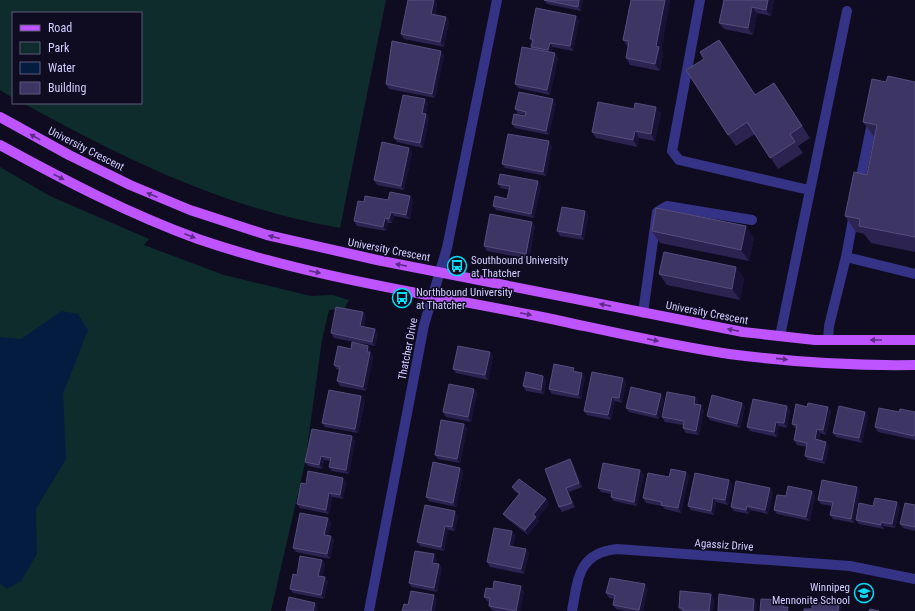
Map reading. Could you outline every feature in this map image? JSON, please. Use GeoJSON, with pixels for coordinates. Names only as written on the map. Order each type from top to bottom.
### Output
{"type":"FeatureCollection","features":[{"type":"Feature","properties":{"kind":"main road","name":"University Crescent"},"geometry":{"type":"LineString","coordinates":[[0,117],[113,177],[190,210],[267,235],[307,246],[743,332],[828,340],[915,340]]}},
{"type":"Feature","properties":{"kind":"main road"},"geometry":{"type":"LineString","coordinates":[[0,145],[90,193],[136,214],[198,239],[284,265],[729,354],[833,364],[915,365]]}},
{"type":"Feature","properties":{"kind":"street","name":"Thatcher Drive"},"geometry":{"type":"LineString","coordinates":[[370,611],[424,325],[447,248],[497,0]]}},
{"type":"Feature","properties":{"kind":"street"},"geometry":{"type":"LineString","coordinates":[[700,0],[672,151],[679,160],[809,190]]}},
{"type":"Feature","properties":{"kind":"street"},"geometry":{"type":"LineString","coordinates":[[780,336],[847,11]]}},
{"type":"Feature","properties":{"kind":"street"},"geometry":{"type":"LineString","coordinates":[[828,340],[829,326],[846,257],[873,116]]}},
{"type":"Feature","properties":{"kind":"street"},"geometry":{"type":"LineString","coordinates":[[643,312],[657,212],[667,206],[752,220]]}},
{"type":"Feature","properties":{"kind":"street"},"geometry":{"type":"LineString","coordinates":[[846,257],[915,274]]}},
{"type":"Feature","properties":{"kind":"street","name":"Agassiz Drive"},"geometry":{"type":"LineString","coordinates":[[572,611],[578,579],[583,566],[593,556],[604,551],[617,549],[850,566],[915,579]]}},
{"type":"Feature","properties":{"kind":"green space"},"geometry":{"type":"Polygon","coordinates":[[[0,0],[386,0],[340,228],[298,219],[216,195],[137,162],[25,104],[142,104],[142,12],[12,12],[12,97],[0,90],[0,0]]]}},
{"type":"Feature","properties":{"kind":"green space"},"geometry":{"type":"Polygon","coordinates":[[[0,167],[50,196],[149,239],[144,245],[224,275],[311,296],[333,295],[349,300],[344,309],[329,310],[322,340],[305,463],[271,611],[0,611],[0,167]]]}},
{"type":"Feature","properties":{"kind":"water"},"geometry":{"type":"Polygon","coordinates":[[[62,311],[78,314],[88,330],[63,394],[66,459],[36,509],[37,554],[21,581],[7,589],[0,584],[0,337],[21,339],[62,311]]]}},
{"type":"Feature","properties":{"kind":"building"},"geometry":{"type":"Polygon","coordinates":[[[408,0],[434,0],[431,14],[446,17],[440,42],[401,34],[408,0]]]}},
{"type":"Feature","properties":{"kind":"building"},"geometry":{"type":"Polygon","coordinates":[[[544,0],[579,0],[578,7],[544,0]]]}},
{"type":"Feature","properties":{"kind":"building"},"geometry":{"type":"Polygon","coordinates":[[[631,0],[665,0],[656,46],[659,47],[655,64],[626,58],[629,41],[623,40],[631,0]]]}},
{"type":"Feature","properties":{"kind":"building"},"geometry":{"type":"Polygon","coordinates":[[[724,0],[768,0],[766,10],[752,7],[748,28],[719,23],[724,0]]]}},
{"type":"Feature","properties":{"kind":"building"},"geometry":{"type":"Polygon","coordinates":[[[536,8],[576,16],[570,46],[550,43],[548,50],[531,47],[533,39],[530,39],[536,8]]]}},
{"type":"Feature","properties":{"kind":"building"},"geometry":{"type":"Polygon","coordinates":[[[719,40],[755,95],[774,83],[802,126],[790,134],[795,142],[770,158],[747,122],[728,135],[686,70],[704,59],[700,52],[719,40]]]}},
{"type":"Feature","properties":{"kind":"building"},"geometry":{"type":"Polygon","coordinates":[[[392,41],[441,51],[432,94],[386,84],[392,41]]]}},
{"type":"Feature","properties":{"kind":"building"},"geometry":{"type":"Polygon","coordinates":[[[522,47],[555,53],[547,90],[515,84],[522,47]]]}},
{"type":"Feature","properties":{"kind":"building"},"geometry":{"type":"Polygon","coordinates":[[[888,76],[915,82],[915,237],[859,226],[860,219],[845,216],[854,172],[867,175],[877,125],[863,122],[872,79],[886,82],[888,76]]]}},
{"type":"Feature","properties":{"kind":"building"},"geometry":{"type":"Polygon","coordinates":[[[519,92],[553,99],[546,131],[512,124],[514,114],[525,116],[526,112],[515,109],[519,92]]]}},
{"type":"Feature","properties":{"kind":"building"},"geometry":{"type":"Polygon","coordinates":[[[403,95],[425,99],[422,113],[426,114],[420,143],[394,138],[403,95]]]}},
{"type":"Feature","properties":{"kind":"building"},"geometry":{"type":"Polygon","coordinates":[[[598,102],[634,109],[635,103],[656,107],[651,134],[635,131],[633,140],[592,132],[598,102]]]}},
{"type":"Feature","properties":{"kind":"building"},"geometry":{"type":"Polygon","coordinates":[[[508,134],[549,141],[543,172],[502,164],[508,134]]]}},
{"type":"Feature","properties":{"kind":"building"},"geometry":{"type":"Polygon","coordinates":[[[382,142],[409,148],[401,186],[374,180],[382,142]]]}},
{"type":"Feature","properties":{"kind":"building"},"geometry":{"type":"Polygon","coordinates":[[[500,174],[538,181],[531,214],[493,206],[495,196],[507,199],[510,186],[498,184],[500,174]]]}},
{"type":"Feature","properties":{"kind":"building"},"geometry":{"type":"Polygon","coordinates":[[[390,192],[410,196],[406,215],[391,212],[389,219],[385,218],[383,227],[354,221],[358,201],[364,202],[365,196],[388,200],[390,192]]]}},
{"type":"Feature","properties":{"kind":"building"},"geometry":{"type":"Polygon","coordinates":[[[562,207],[585,211],[581,235],[557,231],[562,207]]]}},
{"type":"Feature","properties":{"kind":"building"},"geometry":{"type":"Polygon","coordinates":[[[656,208],[746,226],[741,250],[652,231],[656,208]]]}},
{"type":"Feature","properties":{"kind":"building"},"geometry":{"type":"Polygon","coordinates":[[[490,214],[532,222],[526,254],[484,246],[490,214]]]}},
{"type":"Feature","properties":{"kind":"building"},"geometry":{"type":"Polygon","coordinates":[[[664,252],[736,267],[732,289],[659,274],[664,252]]]}},
{"type":"Feature","properties":{"kind":"building"},"geometry":{"type":"Polygon","coordinates":[[[336,307],[363,312],[360,326],[375,329],[372,342],[331,333],[336,307]]]}},
{"type":"Feature","properties":{"kind":"building"},"geometry":{"type":"Polygon","coordinates":[[[352,342],[368,346],[367,352],[370,352],[363,387],[337,381],[340,367],[334,365],[338,346],[351,349],[352,342]]]}},
{"type":"Feature","properties":{"kind":"building"},"geometry":{"type":"Polygon","coordinates":[[[458,346],[490,352],[485,375],[453,369],[458,346]]]}},
{"type":"Feature","properties":{"kind":"building"},"geometry":{"type":"Polygon","coordinates":[[[554,364],[574,368],[573,371],[582,373],[578,395],[549,389],[554,364]]]}},
{"type":"Feature","properties":{"kind":"building"},"geometry":{"type":"Polygon","coordinates":[[[526,372],[543,376],[541,390],[523,386],[526,372]]]}},
{"type":"Feature","properties":{"kind":"building"},"geometry":{"type":"Polygon","coordinates":[[[592,372],[623,378],[619,398],[612,397],[608,415],[584,411],[592,372]]]}},
{"type":"Feature","properties":{"kind":"building"},"geometry":{"type":"Polygon","coordinates":[[[449,384],[474,389],[468,417],[443,412],[449,384]]]}},
{"type":"Feature","properties":{"kind":"building"},"geometry":{"type":"Polygon","coordinates":[[[631,387],[661,394],[656,415],[626,408],[631,387]]]}},
{"type":"Feature","properties":{"kind":"building"},"geometry":{"type":"Polygon","coordinates":[[[329,390],[361,396],[355,429],[322,423],[329,390]]]}},
{"type":"Feature","properties":{"kind":"building"},"geometry":{"type":"Polygon","coordinates":[[[667,392],[695,397],[694,404],[701,405],[696,431],[683,428],[684,421],[662,417],[667,392]]]}},
{"type":"Feature","properties":{"kind":"building"},"geometry":{"type":"Polygon","coordinates":[[[712,395],[742,403],[737,424],[707,416],[712,395]]]}},
{"type":"Feature","properties":{"kind":"building"},"geometry":{"type":"Polygon","coordinates":[[[753,399],[787,406],[784,423],[776,422],[774,432],[747,427],[753,399]]]}},
{"type":"Feature","properties":{"kind":"building"},"geometry":{"type":"Polygon","coordinates":[[[808,403],[828,407],[823,430],[817,429],[815,439],[826,442],[822,460],[805,456],[807,443],[794,440],[797,425],[792,424],[796,404],[807,407],[808,403]]]}},
{"type":"Feature","properties":{"kind":"building"},"geometry":{"type":"Polygon","coordinates":[[[839,406],[865,412],[859,438],[833,433],[839,406]]]}},
{"type":"Feature","properties":{"kind":"building"},"geometry":{"type":"Polygon","coordinates":[[[879,408],[899,412],[900,409],[915,412],[914,436],[875,427],[879,408]]]}},
{"type":"Feature","properties":{"kind":"building"},"geometry":{"type":"Polygon","coordinates":[[[441,420],[464,424],[457,459],[435,455],[441,420]]]}},
{"type":"Feature","properties":{"kind":"building"},"geometry":{"type":"Polygon","coordinates":[[[312,429],[352,436],[346,470],[329,467],[331,458],[321,456],[319,465],[305,462],[312,429]]]}},
{"type":"Feature","properties":{"kind":"building"},"geometry":{"type":"Polygon","coordinates":[[[570,459],[579,483],[566,488],[572,503],[559,507],[545,469],[570,459]]]}},
{"type":"Feature","properties":{"kind":"building"},"geometry":{"type":"Polygon","coordinates":[[[433,462],[460,468],[453,503],[426,497],[433,462]]]}},
{"type":"Feature","properties":{"kind":"building"},"geometry":{"type":"Polygon","coordinates":[[[603,463],[640,470],[634,502],[611,497],[612,491],[598,488],[603,463]]]}},
{"type":"Feature","properties":{"kind":"building"},"geometry":{"type":"Polygon","coordinates":[[[671,469],[686,472],[678,508],[661,505],[662,502],[643,498],[648,473],[669,477],[671,469]]]}},
{"type":"Feature","properties":{"kind":"building"},"geometry":{"type":"Polygon","coordinates":[[[308,471],[343,478],[340,495],[329,493],[326,510],[297,504],[301,483],[306,484],[308,471]]]}},
{"type":"Feature","properties":{"kind":"building"},"geometry":{"type":"Polygon","coordinates":[[[695,473],[729,480],[725,500],[713,498],[711,511],[688,506],[695,473]]]}},
{"type":"Feature","properties":{"kind":"building"},"geometry":{"type":"Polygon","coordinates":[[[519,479],[546,499],[533,515],[536,517],[525,530],[503,514],[520,493],[512,487],[519,479]]]}},
{"type":"Feature","properties":{"kind":"building"},"geometry":{"type":"Polygon","coordinates":[[[822,480],[857,487],[851,519],[830,515],[833,502],[818,500],[822,480]]]}},
{"type":"Feature","properties":{"kind":"building"},"geometry":{"type":"Polygon","coordinates":[[[736,481],[770,488],[765,510],[747,506],[746,510],[731,507],[736,481]]]}},
{"type":"Feature","properties":{"kind":"building"},"geometry":{"type":"Polygon","coordinates":[[[788,486],[812,491],[806,517],[774,510],[777,495],[786,496],[788,486]]]}},
{"type":"Feature","properties":{"kind":"building"},"geometry":{"type":"Polygon","coordinates":[[[875,498],[897,502],[892,524],[881,522],[881,525],[856,520],[859,503],[873,506],[875,498]]]}},
{"type":"Feature","properties":{"kind":"building"},"geometry":{"type":"Polygon","coordinates":[[[905,503],[915,505],[915,527],[900,524],[905,503]]]}},
{"type":"Feature","properties":{"kind":"building"},"geometry":{"type":"Polygon","coordinates":[[[425,505],[455,511],[452,527],[445,526],[441,547],[417,542],[425,505]]]}},
{"type":"Feature","properties":{"kind":"building"},"geometry":{"type":"Polygon","coordinates":[[[300,513],[328,518],[324,535],[331,536],[327,554],[293,548],[300,513]]]}},
{"type":"Feature","properties":{"kind":"building"},"geometry":{"type":"Polygon","coordinates":[[[494,528],[512,531],[509,546],[526,549],[521,569],[487,562],[494,528]]]}},
{"type":"Feature","properties":{"kind":"building"},"geometry":{"type":"Polygon","coordinates":[[[415,551],[434,554],[432,563],[439,564],[434,588],[409,583],[415,551]]]}},
{"type":"Feature","properties":{"kind":"building"},"geometry":{"type":"Polygon","coordinates":[[[300,556],[322,560],[318,576],[325,577],[321,595],[290,589],[293,574],[297,575],[300,556]]]}},
{"type":"Feature","properties":{"kind":"building"},"geometry":{"type":"Polygon","coordinates":[[[610,578],[645,584],[639,610],[613,605],[615,595],[606,593],[610,578]]]}},
{"type":"Feature","properties":{"kind":"building"},"geometry":{"type":"Polygon","coordinates":[[[494,581],[521,586],[516,611],[489,606],[490,598],[484,597],[486,588],[493,589],[494,581]]]}},
{"type":"Feature","properties":{"kind":"building"},"geometry":{"type":"Polygon","coordinates":[[[411,591],[434,595],[431,611],[402,611],[404,604],[408,605],[411,591]]]}},
{"type":"Feature","properties":{"kind":"building"},"geometry":{"type":"Polygon","coordinates":[[[680,591],[711,594],[709,611],[683,611],[683,608],[679,608],[680,591]]]}},
{"type":"Feature","properties":{"kind":"building"},"geometry":{"type":"Polygon","coordinates":[[[719,594],[754,599],[753,611],[718,611],[719,594]]]}},
{"type":"Feature","properties":{"kind":"building"},"geometry":{"type":"Polygon","coordinates":[[[289,597],[315,603],[313,611],[286,611],[289,597]]]}},
{"type":"Feature","properties":{"kind":"building"},"geometry":{"type":"Polygon","coordinates":[[[761,599],[783,600],[783,607],[788,607],[787,611],[760,611],[761,599]]]}},
{"type":"Feature","properties":{"kind":"building"},"geometry":{"type":"Polygon","coordinates":[[[812,602],[839,604],[838,611],[804,611],[804,609],[812,609],[812,602]]]}},
{"type":"Feature","properties":{"kind":"place","name":"Southbound University at Thatcher"},"geometry":{"type":"Point","coordinates":[457,266]}},
{"type":"Feature","properties":{"kind":"place","name":"Northbound University at Thatcher"},"geometry":{"type":"Point","coordinates":[402,298]}},
{"type":"Feature","properties":{"kind":"place","name":"Winnipeg Mennonite School"},"geometry":{"type":"Point","coordinates":[864,593]}}]}
